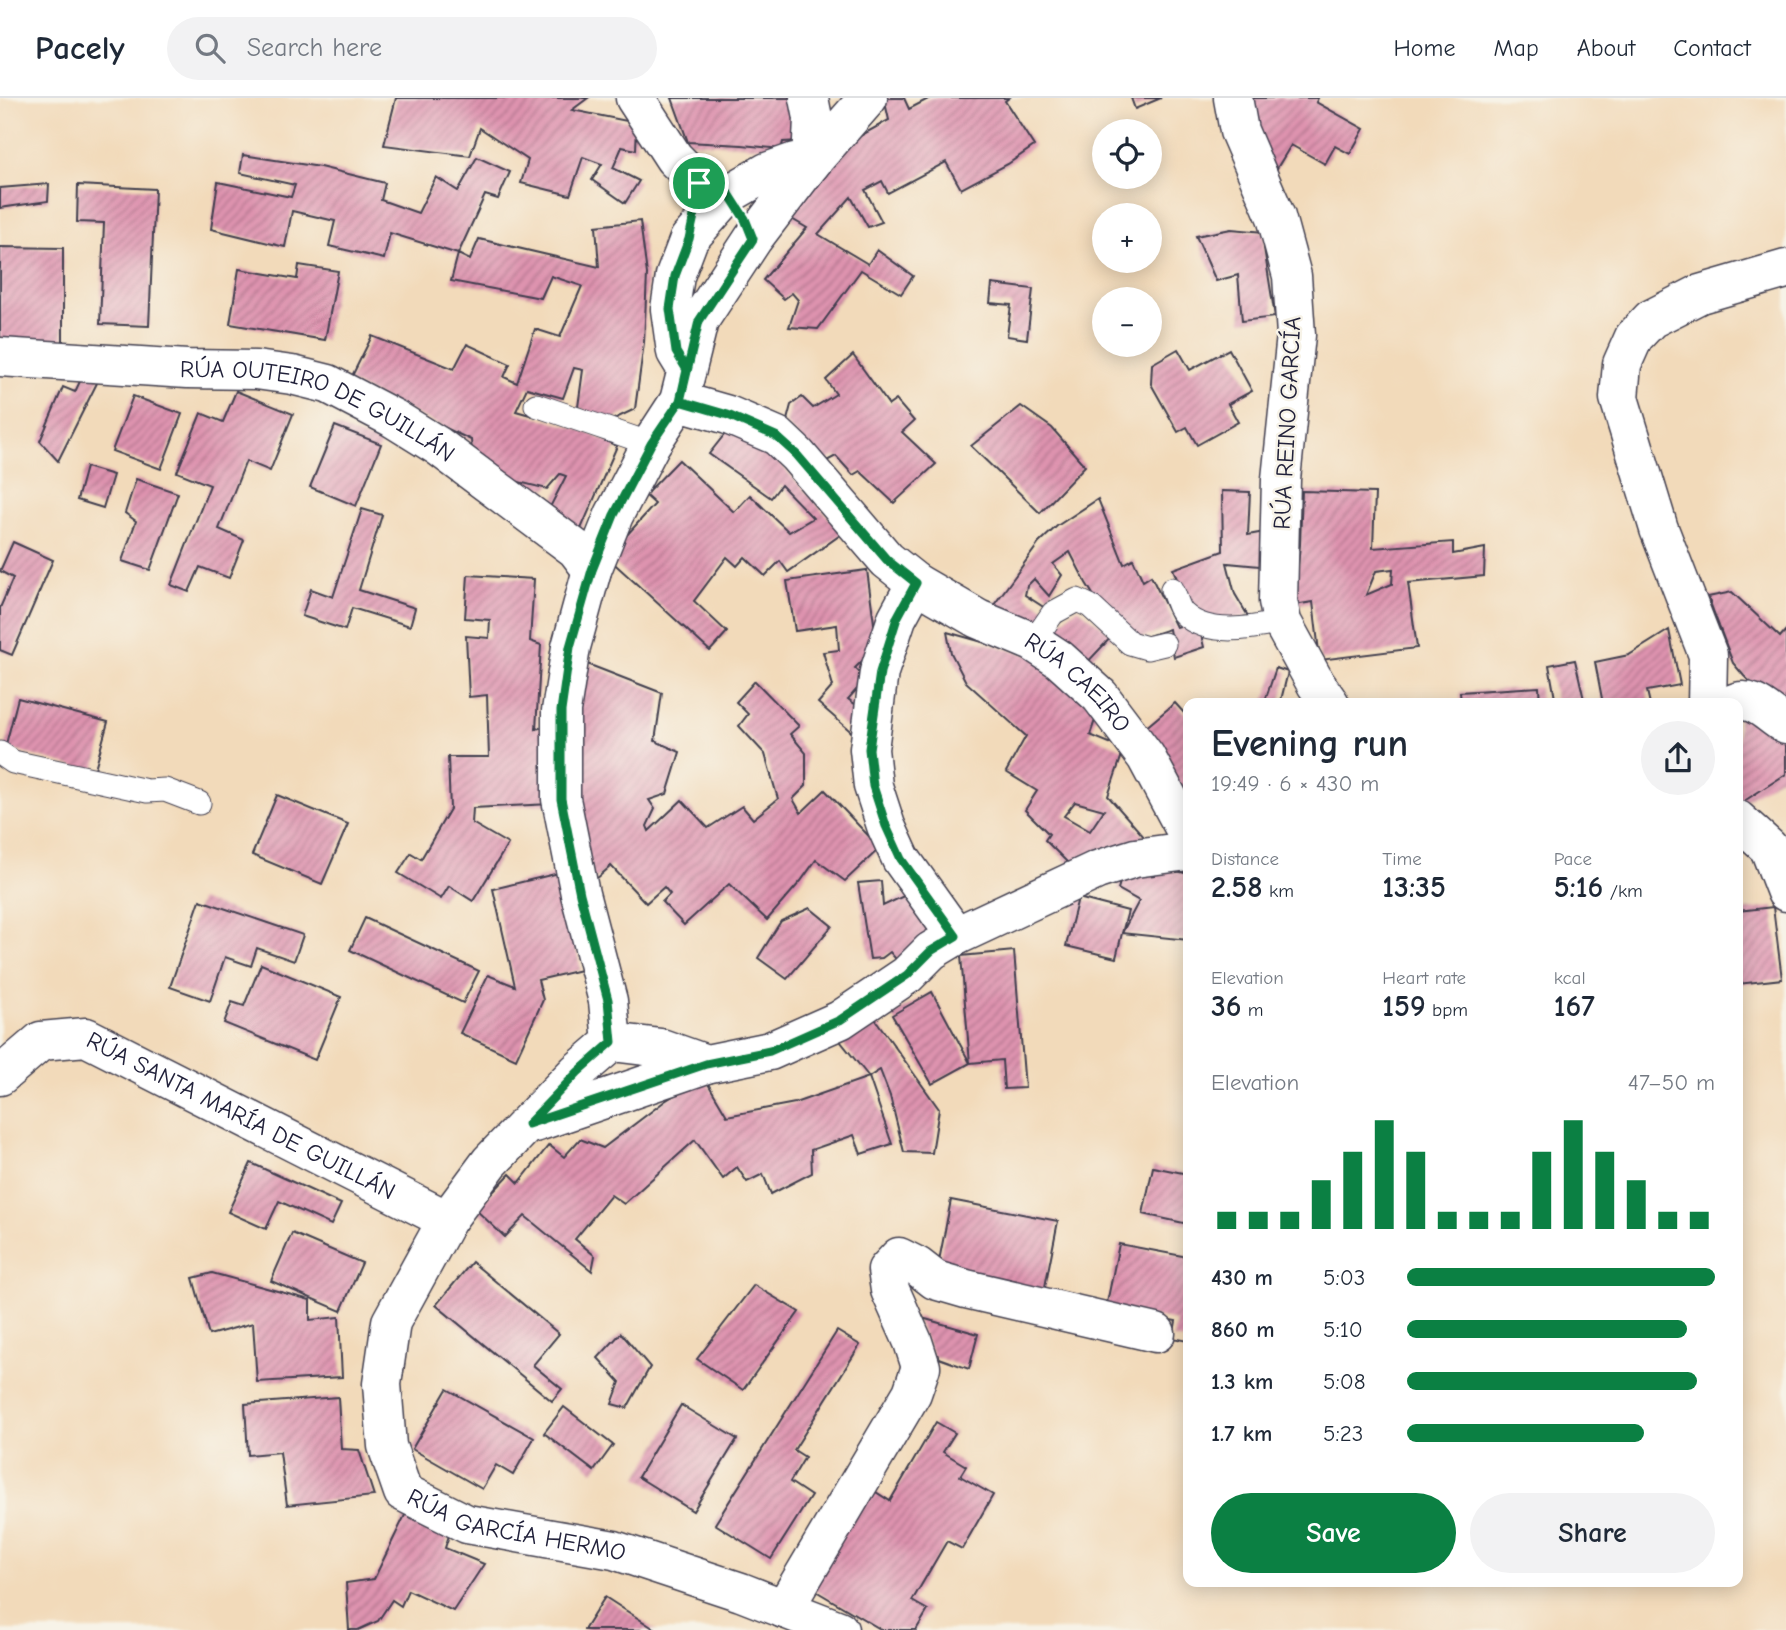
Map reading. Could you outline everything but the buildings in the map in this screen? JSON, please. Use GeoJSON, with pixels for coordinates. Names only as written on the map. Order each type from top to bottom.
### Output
{"type":"FeatureCollection","features":[{"type":"Feature","properties":{"kind":"street"},"geometry":{"type":"LineString","coordinates":[[635,98],[674,158],[714,189],[745,219],[753,239]]}},
{"type":"Feature","properties":{"kind":"street"},"geometry":{"type":"LineString","coordinates":[[809,98],[813,118],[811,163]]}},
{"type":"Feature","properties":{"kind":"street"},"geometry":{"type":"LineString","coordinates":[[706,1064],[660,1048],[612,1042],[608,1000],[580,894],[561,799],[561,711],[570,647],[592,570],[614,515],[683,385],[699,321],[753,239],[811,163],[868,98]]}},
{"type":"Feature","properties":{"kind":"street","name":"RÚA REINO GARCÍA"},"geometry":{"type":"LineString","coordinates":[[1233,98],[1240,131],[1276,217],[1292,276],[1296,335],[1281,479],[1278,601],[1282,622],[1326,698]]}},
{"type":"Feature","properties":{"kind":"street"},"geometry":{"type":"LineString","coordinates":[[683,385],[670,309],[675,276],[689,239],[697,202],[714,189],[795,162],[811,163]]}},
{"type":"Feature","properties":{"kind":"street"},"geometry":{"type":"LineString","coordinates":[[1707,698],[1707,654],[1659,529],[1619,398],[1622,364],[1634,337],[1651,319],[1700,294],[1786,269]]}},
{"type":"Feature","properties":{"kind":"street","name":"RÚA OUTEIRO DE GUILLÁN"},"geometry":{"type":"LineString","coordinates":[[0,357],[187,369],[256,370],[328,384],[393,418],[438,446],[576,549],[592,570]]}},
{"type":"Feature","properties":{"kind":"street","name":"RÚA CAEIRO"},"geometry":{"type":"LineString","coordinates":[[683,385],[728,415],[776,436],[797,455],[887,560],[916,583],[978,619],[1033,642],[1059,659],[1100,696],[1146,757],[1183,826]]}},
{"type":"Feature","properties":{"kind":"street"},"geometry":{"type":"LineString","coordinates":[[916,583],[897,618],[880,672],[869,749],[873,786],[886,826],[901,859],[956,936]]}},
{"type":"Feature","properties":{"kind":"street"},"geometry":{"type":"LineString","coordinates":[[1743,701],[1754,702],[1786,725]]}},
{"type":"Feature","properties":{"kind":"street"},"geometry":{"type":"LineString","coordinates":[[1743,825],[1769,848],[1786,892]]}},
{"type":"Feature","properties":{"kind":"street","name":"RÚA GARCÍA HERMO"},"geometry":{"type":"LineString","coordinates":[[528,1124],[706,1064],[770,1051],[840,1020],[907,975],[931,951],[956,936],[1097,870],[1135,858],[1183,852]]}},
{"type":"Feature","properties":{"kind":"street","name":"RÚA SANTA MARÍA DE GUILLÁN"},"geometry":{"type":"LineString","coordinates":[[0,1076],[41,1041],[86,1037],[447,1220]]}},
{"type":"Feature","properties":{"kind":"street","name":"RÚA GARCÍA HERMO"},"geometry":{"type":"LineString","coordinates":[[612,1042],[578,1072],[490,1162],[447,1220],[391,1322],[382,1384],[387,1446],[403,1492],[467,1524],[614,1550],[741,1592],[839,1630]]}},
{"type":"Feature","properties":{"kind":"street"},"geometry":{"type":"LineString","coordinates":[[784,1609],[912,1393],[921,1367],[890,1290],[887,1270],[899,1257],[917,1266],[935,1280],[1156,1332]]}},
{"type":"Feature","properties":{"kind":"lane"},"geometry":{"type":"LineString","coordinates":[[536,405],[651,444]]}},
{"type":"Feature","properties":{"kind":"lane"},"geometry":{"type":"LineString","coordinates":[[1172,589],[1182,613],[1202,626],[1234,629],[1282,622]]}},
{"type":"Feature","properties":{"kind":"lane"},"geometry":{"type":"LineString","coordinates":[[1033,642],[1053,613],[1077,600],[1090,606],[1130,643],[1147,648],[1164,644]]}},
{"type":"Feature","properties":{"kind":"lane"},"geometry":{"type":"LineString","coordinates":[[0,753],[13,762],[147,790],[165,790],[199,803]]}},
{"type":"Feature","properties":{"kind":"route"},"geometry":{"type":"LineString","coordinates":[[699,183],[689,239],[675,276],[670,309],[676,352],[687,370],[680,401],[651,444],[614,515],[592,570],[570,647],[561,711],[561,799],[580,894],[608,1000],[612,1042],[578,1072],[528,1124],[706,1064],[770,1051],[840,1020],[907,975],[931,951],[956,936],[901,859],[886,826],[873,786],[869,749],[880,672],[897,618],[916,583],[887,560],[797,455],[776,436],[728,415],[680,401],[699,321],[753,239],[745,219],[729,194],[699,183]]}}]}
